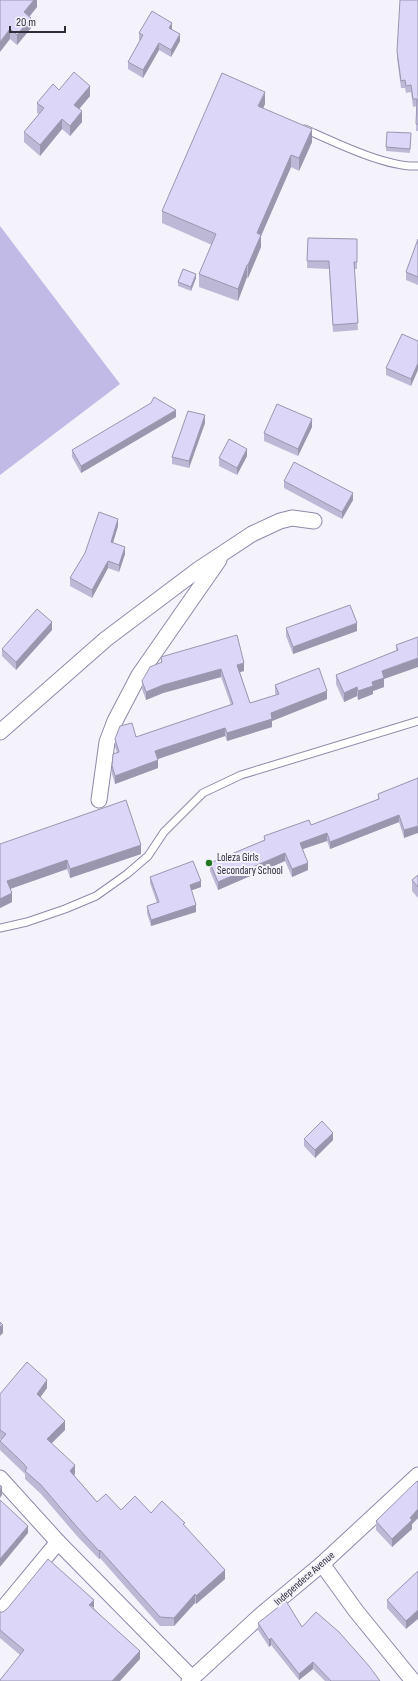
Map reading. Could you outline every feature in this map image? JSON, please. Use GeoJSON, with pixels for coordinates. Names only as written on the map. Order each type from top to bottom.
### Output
{"type":"FeatureCollection","features":[{"type":"Feature","properties":{"kind":"street"},"geometry":{"type":"LineString","coordinates":[[0,732],[106,639],[199,569],[252,534],[280,521],[292,518],[314,521]]}},
{"type":"Feature","properties":{"kind":"street"},"geometry":{"type":"LineString","coordinates":[[99,800],[106,742],[128,694],[139,675],[223,554]]}},
{"type":"Feature","properties":{"kind":"street","name":"Independece Avenue"},"geometry":{"type":"LineString","coordinates":[[191,1679],[322,1564],[418,1475]]}},
{"type":"Feature","properties":{"kind":"street"},"geometry":{"type":"LineString","coordinates":[[0,1478],[58,1542],[191,1679]]}},
{"type":"Feature","properties":{"kind":"street"},"geometry":{"type":"LineString","coordinates":[[0,1612],[58,1542]]}},
{"type":"Feature","properties":{"kind":"street"},"geometry":{"type":"LineString","coordinates":[[322,1564],[356,1611],[413,1681]]}},
{"type":"Feature","properties":{"kind":"lane"},"geometry":{"type":"LineString","coordinates":[[295,125],[338,144],[368,155],[404,165],[418,166]]}},
{"type":"Feature","properties":{"kind":"lane"},"geometry":{"type":"LineString","coordinates":[[0,928],[27,922],[96,896],[127,874],[148,856],[164,832],[203,793],[240,775],[418,721]]}},
{"type":"Feature","properties":{"kind":"shaded area"},"geometry":{"type":"Polygon","coordinates":[[[0,226],[120,384],[0,475],[0,226]]]}},
{"type":"Feature","properties":{"kind":"building"},"geometry":{"type":"Polygon","coordinates":[[[0,0],[34,0],[24,12],[31,18],[17,35],[10,29],[0,42],[0,0]]]}},
{"type":"Feature","properties":{"kind":"building"},"geometry":{"type":"Polygon","coordinates":[[[400,0],[418,0],[418,124],[416,124],[417,99],[413,99],[411,85],[406,86],[405,80],[401,81],[397,51],[400,0]]]}},
{"type":"Feature","properties":{"kind":"building"},"geometry":{"type":"Polygon","coordinates":[[[152,11],[172,23],[169,28],[180,34],[171,50],[159,43],[143,70],[128,62],[143,35],[139,33],[152,11]]]}},
{"type":"Feature","properties":{"kind":"building"},"geometry":{"type":"Polygon","coordinates":[[[74,72],[90,86],[74,105],[82,111],[70,126],[62,119],[40,145],[24,132],[44,108],[37,103],[53,84],[59,90],[74,72]]]}},
{"type":"Feature","properties":{"kind":"building"},"geometry":{"type":"Polygon","coordinates":[[[222,73],[265,92],[258,106],[312,129],[299,158],[291,155],[257,233],[261,235],[238,289],[199,274],[216,234],[162,211],[222,73]]]}},
{"type":"Feature","properties":{"kind":"building"},"geometry":{"type":"Polygon","coordinates":[[[387,132],[411,133],[410,149],[386,147],[387,132]]]}},
{"type":"Feature","properties":{"kind":"building"},"geometry":{"type":"Polygon","coordinates":[[[308,238],[357,239],[357,262],[354,262],[358,323],[333,325],[329,261],[307,261],[308,238]]]}},
{"type":"Feature","properties":{"kind":"building"},"geometry":{"type":"Polygon","coordinates":[[[418,239],[418,277],[406,272],[418,239]]]}},
{"type":"Feature","properties":{"kind":"building"},"geometry":{"type":"Polygon","coordinates":[[[183,269],[196,274],[191,287],[178,282],[183,269]]]}},
{"type":"Feature","properties":{"kind":"building"},"geometry":{"type":"Polygon","coordinates":[[[402,334],[418,341],[418,363],[411,379],[386,368],[402,334]]]}},
{"type":"Feature","properties":{"kind":"building"},"geometry":{"type":"Polygon","coordinates":[[[154,397],[176,410],[81,466],[72,450],[151,403],[154,397]]]}},
{"type":"Feature","properties":{"kind":"building"},"geometry":{"type":"Polygon","coordinates":[[[277,404],[312,419],[298,449],[264,433],[277,404]]]}},
{"type":"Feature","properties":{"kind":"building"},"geometry":{"type":"Polygon","coordinates":[[[188,411],[205,415],[189,461],[172,457],[188,411]]]}},
{"type":"Feature","properties":{"kind":"building"},"geometry":{"type":"Polygon","coordinates":[[[229,439],[247,449],[237,468],[219,458],[229,439]]]}},
{"type":"Feature","properties":{"kind":"building"},"geometry":{"type":"Polygon","coordinates":[[[294,462],[353,493],[342,512],[284,481],[294,462]]]}},
{"type":"Feature","properties":{"kind":"building"},"geometry":{"type":"Polygon","coordinates":[[[99,512],[118,519],[111,542],[125,547],[119,565],[108,561],[92,590],[70,578],[85,553],[99,512]]]}},
{"type":"Feature","properties":{"kind":"building"},"geometry":{"type":"Polygon","coordinates":[[[350,605],[357,623],[293,647],[286,628],[350,605]]]}},
{"type":"Feature","properties":{"kind":"building"},"geometry":{"type":"Polygon","coordinates":[[[37,609],[52,622],[16,662],[2,649],[37,609]]]}},
{"type":"Feature","properties":{"kind":"building"},"geometry":{"type":"Polygon","coordinates":[[[237,635],[244,663],[237,665],[250,703],[279,694],[275,685],[319,668],[327,691],[271,713],[272,719],[227,733],[225,728],[155,751],[158,760],[115,776],[112,766],[113,754],[119,752],[115,739],[120,726],[132,723],[136,737],[233,704],[221,669],[163,685],[146,692],[142,681],[150,667],[162,662],[161,657],[237,635]]]}},
{"type":"Feature","properties":{"kind":"building"},"geometry":{"type":"Polygon","coordinates":[[[418,637],[418,658],[382,671],[384,678],[372,682],[373,686],[358,691],[357,687],[344,693],[336,675],[398,650],[396,645],[418,637]]]}},
{"type":"Feature","properties":{"kind":"building"},"geometry":{"type":"Polygon","coordinates":[[[418,778],[418,826],[404,830],[399,815],[330,842],[327,833],[300,843],[308,863],[292,869],[285,853],[218,882],[210,863],[265,840],[264,836],[309,820],[311,825],[379,799],[378,794],[418,778]]]}},
{"type":"Feature","properties":{"kind":"building"},"geometry":{"type":"Polygon","coordinates":[[[126,800],[141,845],[70,869],[67,860],[7,881],[12,893],[0,899],[0,844],[126,800]]]}},
{"type":"Feature","properties":{"kind":"building"},"geometry":{"type":"Polygon","coordinates":[[[193,861],[201,881],[190,885],[196,905],[151,920],[147,906],[159,902],[150,877],[193,861]]]}},
{"type":"Feature","properties":{"kind":"building"},"geometry":{"type":"Polygon","coordinates":[[[418,875],[418,887],[412,880],[418,875]]]}},
{"type":"Feature","properties":{"kind":"building"},"geometry":{"type":"Polygon","coordinates":[[[322,1121],[333,1133],[315,1150],[304,1139],[322,1121]]]}},
{"type":"Feature","properties":{"kind":"building"},"geometry":{"type":"Polygon","coordinates":[[[27,1362],[47,1380],[37,1394],[65,1421],[47,1439],[75,1465],[70,1471],[97,1502],[106,1494],[121,1510],[135,1496],[151,1513],[162,1501],[185,1523],[183,1524],[225,1570],[196,1596],[195,1594],[174,1618],[160,1617],[100,1550],[99,1551],[77,1527],[41,1485],[25,1471],[27,1468],[24,1464],[0,1441],[6,1434],[0,1430],[0,1394],[27,1362]]]}},
{"type":"Feature","properties":{"kind":"building"},"geometry":{"type":"Polygon","coordinates":[[[417,1481],[418,1509],[410,1518],[412,1520],[392,1539],[376,1521],[417,1481]]]}},
{"type":"Feature","properties":{"kind":"building"},"geometry":{"type":"Polygon","coordinates":[[[0,1500],[28,1526],[0,1559],[0,1500]]]}},
{"type":"Feature","properties":{"kind":"building"},"geometry":{"type":"Polygon","coordinates":[[[48,1559],[94,1600],[89,1605],[140,1651],[112,1681],[0,1681],[24,1650],[0,1630],[0,1612],[7,1609],[48,1559]]]}},
{"type":"Feature","properties":{"kind":"building"},"geometry":{"type":"Polygon","coordinates":[[[418,1571],[418,1610],[406,1621],[387,1600],[418,1571]]]}},
{"type":"Feature","properties":{"kind":"building"},"geometry":{"type":"Polygon","coordinates":[[[286,1601],[302,1627],[316,1612],[339,1632],[380,1681],[331,1681],[313,1662],[299,1674],[271,1638],[269,1640],[258,1623],[286,1601]]]}},
{"type":"Feature","properties":{"kind":"place","name":"Loleza Girls Secondary School"},"geometry":{"type":"Point","coordinates":[209,863]}}]}
